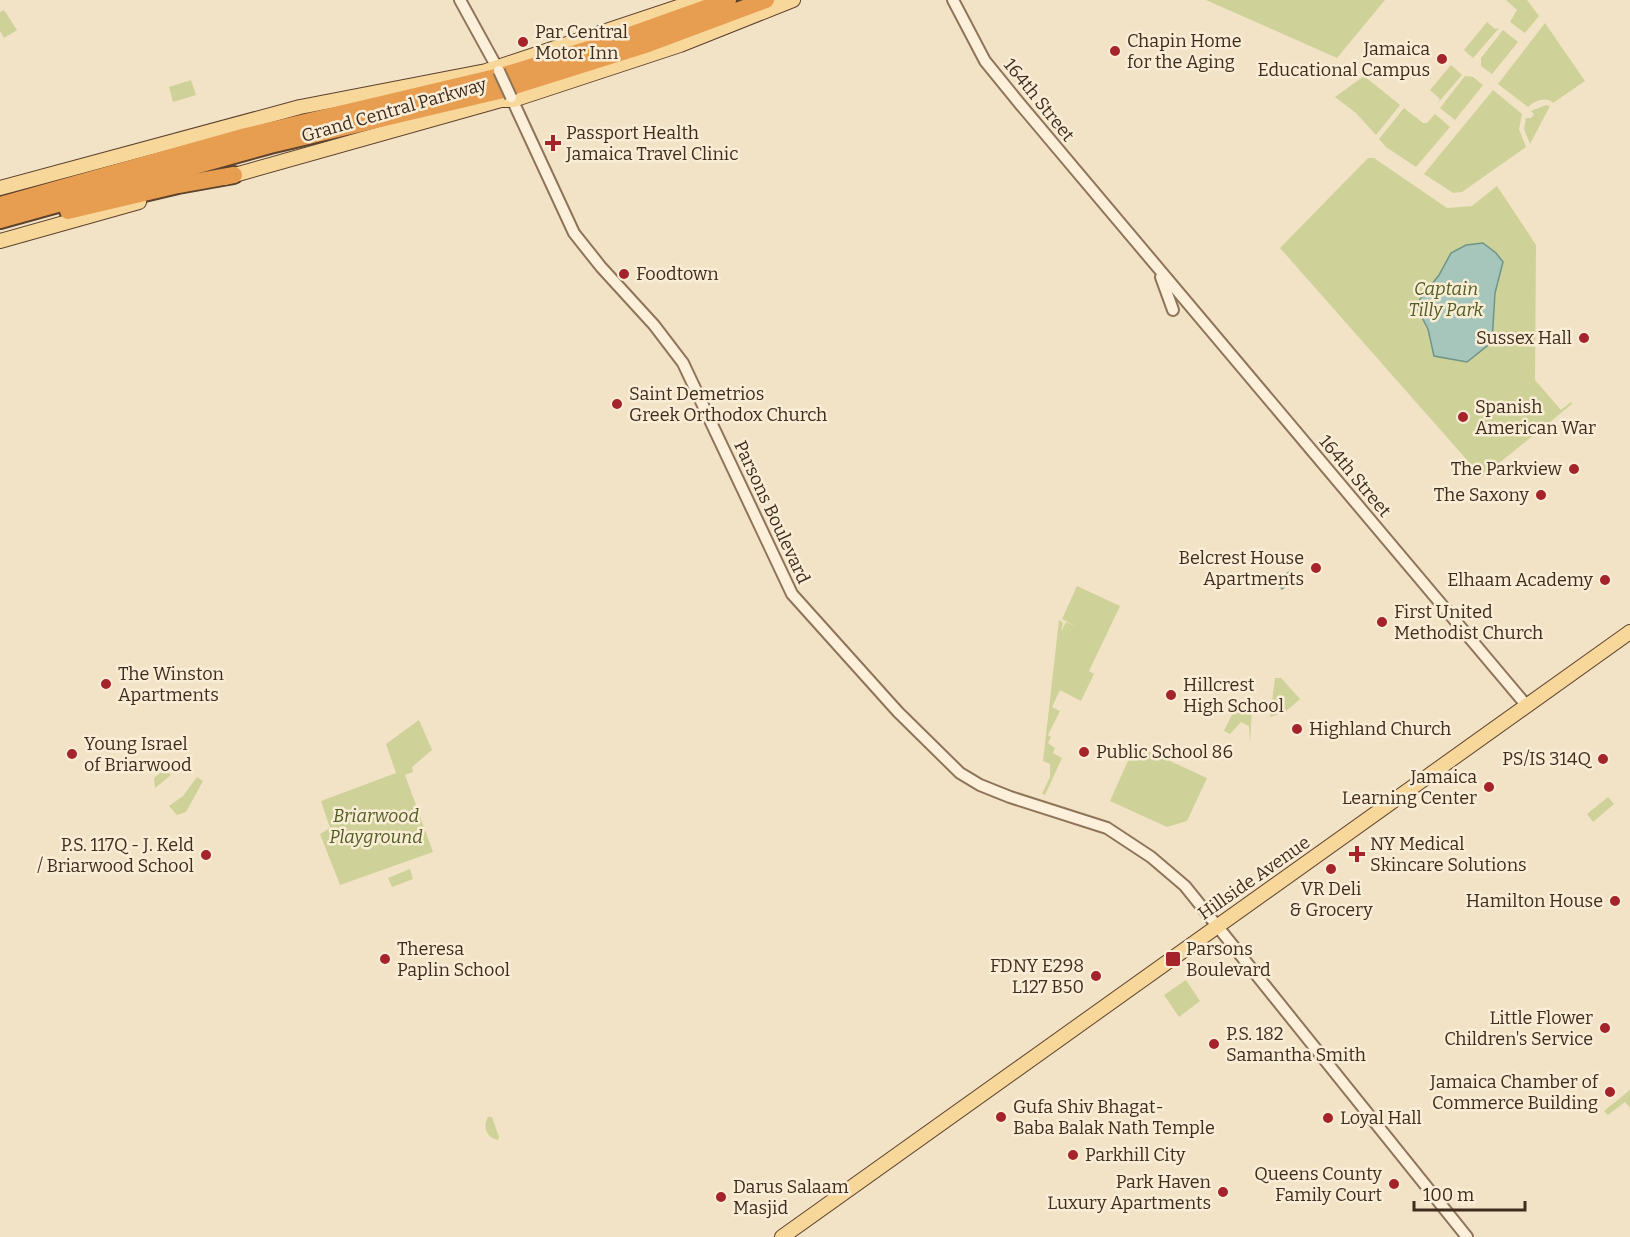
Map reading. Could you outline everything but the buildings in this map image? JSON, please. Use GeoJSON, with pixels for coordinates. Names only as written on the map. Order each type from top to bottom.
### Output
{"type":"FeatureCollection","features":[{"type":"Feature","properties":{"kind":"highway","name":"Grand Central Parkway"},"geometry":{"type":"LineString","coordinates":[[0,205],[246,136],[504,75],[612,42],[728,0]]}},
{"type":"Feature","properties":{"kind":"highway","name":"Grand Central Parkway"},"geometry":{"type":"LineString","coordinates":[[0,220],[260,147],[521,84],[648,44],[766,0]]}},
{"type":"Feature","properties":{"kind":"highway"},"geometry":{"type":"LineString","coordinates":[[0,225],[234,175]]}},
{"type":"Feature","properties":{"kind":"main road","name":"Grand Central Parkway"},"geometry":{"type":"LineString","coordinates":[[0,188],[292,109],[497,69],[699,0]]}},
{"type":"Feature","properties":{"kind":"main road","name":"Grand Central Parkway"},"geometry":{"type":"LineString","coordinates":[[0,241],[501,100],[512,99],[680,45],[793,0]]}},
{"type":"Feature","properties":{"kind":"main road","name":"Hillside Avenue"},"geometry":{"type":"LineString","coordinates":[[782,1237],[1630,632]]}},
{"type":"Feature","properties":{"kind":"street","name":"Parsons Boulevard"},"geometry":{"type":"LineString","coordinates":[[460,0],[512,99],[574,233],[601,267],[654,325],[682,363],[792,594],[898,712],[960,773],[980,785],[1010,797],[1107,828],[1185,886],[1467,1237]]}},
{"type":"Feature","properties":{"kind":"street","name":"164th Street"},"geometry":{"type":"LineString","coordinates":[[954,0],[985,61],[1527,706]]}},
{"type":"Feature","properties":{"kind":"street","name":"164th Street"},"geometry":{"type":"LineString","coordinates":[[1158,268],[1173,310]]}},
{"type":"Feature","properties":{"kind":"green space"},"geometry":{"type":"Polygon","coordinates":[[[1206,0],[1385,0],[1337,58],[1206,0]]]}},
{"type":"Feature","properties":{"kind":"green space"},"geometry":{"type":"Polygon","coordinates":[[[1506,0],[1527,0],[1539,16],[1525,33],[1510,22],[1517,10],[1506,0]]]}},
{"type":"Feature","properties":{"kind":"green space"},"geometry":{"type":"Polygon","coordinates":[[[4,10],[17,30],[4,38],[0,31],[0,12],[4,10]]]}},
{"type":"Feature","properties":{"kind":"green space"},"geometry":{"type":"Polygon","coordinates":[[[1487,22],[1495,29],[1499,28],[1473,58],[1464,50],[1487,22]]]}},
{"type":"Feature","properties":{"kind":"green space"},"geometry":{"type":"Polygon","coordinates":[[[1545,23],[1585,81],[1553,103],[1540,100],[1528,107],[1498,84],[1545,23]]]}},
{"type":"Feature","properties":{"kind":"green space"},"geometry":{"type":"Polygon","coordinates":[[[1503,30],[1518,42],[1492,74],[1481,66],[1481,58],[1503,30]]]}},
{"type":"Feature","properties":{"kind":"green space"},"geometry":{"type":"Polygon","coordinates":[[[1451,65],[1462,75],[1436,105],[1440,99],[1430,90],[1451,65]]]}},
{"type":"Feature","properties":{"kind":"green space"},"geometry":{"type":"Polygon","coordinates":[[[1364,76],[1400,105],[1376,135],[1356,113],[1335,97],[1364,76]]]}},
{"type":"Feature","properties":{"kind":"green space"},"geometry":{"type":"Polygon","coordinates":[[[1465,76],[1473,77],[1483,85],[1455,120],[1440,108],[1465,76]]]}},
{"type":"Feature","properties":{"kind":"green space"},"geometry":{"type":"Polygon","coordinates":[[[191,80],[196,95],[173,102],[169,87],[191,80]]]}},
{"type":"Feature","properties":{"kind":"green space"},"geometry":{"type":"Polygon","coordinates":[[[1493,90],[1522,114],[1519,129],[1526,147],[1462,192],[1453,193],[1424,174],[1493,90]]]}},
{"type":"Feature","properties":{"kind":"green space"},"geometry":{"type":"Polygon","coordinates":[[[1546,105],[1550,106],[1530,144],[1524,129],[1526,118],[1531,118],[1534,114],[1531,111],[1546,105]]]}},
{"type":"Feature","properties":{"kind":"green space"},"geometry":{"type":"Polygon","coordinates":[[[1404,108],[1423,123],[1427,123],[1435,114],[1450,127],[1416,167],[1386,147],[1379,139],[1404,108]]]}},
{"type":"Feature","properties":{"kind":"green space","name":"Captain Tilly Park"},"geometry":{"type":"Polygon","coordinates":[[[1368,158],[1374,158],[1447,208],[1472,206],[1497,186],[1536,245],[1535,380],[1561,410],[1571,402],[1572,404],[1482,477],[1280,248],[1368,158]]]}},
{"type":"Feature","properties":{"kind":"green space"},"geometry":{"type":"Polygon","coordinates":[[[1077,586],[1120,606],[1089,671],[1094,674],[1081,701],[1060,690],[1052,707],[1060,711],[1048,735],[1051,737],[1048,743],[1055,748],[1053,753],[1062,758],[1045,795],[1042,794],[1050,777],[1050,764],[1043,761],[1059,620],[1063,623],[1061,632],[1066,622],[1077,627],[1062,619],[1077,586]]]}},
{"type":"Feature","properties":{"kind":"green space"},"geometry":{"type":"Polygon","coordinates":[[[1275,678],[1281,678],[1300,699],[1285,712],[1270,717],[1275,678]]]}},
{"type":"Feature","properties":{"kind":"green space"},"geometry":{"type":"Polygon","coordinates":[[[1238,702],[1252,709],[1250,743],[1249,726],[1241,722],[1230,734],[1224,731],[1238,702]]]}},
{"type":"Feature","properties":{"kind":"green space","name":"Briarwood Playground"},"geometry":{"type":"Polygon","coordinates":[[[419,720],[432,750],[412,767],[413,772],[405,775],[433,852],[340,885],[320,834],[330,828],[321,801],[396,773],[386,744],[419,720]]]}},
{"type":"Feature","properties":{"kind":"green space"},"geometry":{"type":"Polygon","coordinates":[[[1135,745],[1207,778],[1187,821],[1167,827],[1110,801],[1135,745]]]}},
{"type":"Feature","properties":{"kind":"green space"},"geometry":{"type":"Polygon","coordinates":[[[167,772],[171,775],[155,788],[154,778],[160,773],[167,772]]]}},
{"type":"Feature","properties":{"kind":"green space"},"geometry":{"type":"Polygon","coordinates":[[[197,777],[203,781],[186,812],[177,815],[169,806],[183,796],[197,777]]]}},
{"type":"Feature","properties":{"kind":"green space"},"geometry":{"type":"Polygon","coordinates":[[[1608,797],[1614,804],[1593,822],[1587,814],[1608,797]]]}},
{"type":"Feature","properties":{"kind":"green space"},"geometry":{"type":"Polygon","coordinates":[[[410,869],[413,879],[392,887],[388,878],[410,869]]]}},
{"type":"Feature","properties":{"kind":"green space"},"geometry":{"type":"Polygon","coordinates":[[[1186,980],[1200,1001],[1179,1017],[1164,995],[1186,980]]]}},
{"type":"Feature","properties":{"kind":"green space"},"geometry":{"type":"Polygon","coordinates":[[[1630,1090],[1630,1108],[1625,1102],[1608,1115],[1604,1111],[1630,1090]]]}},
{"type":"Feature","properties":{"kind":"green space"},"geometry":{"type":"Polygon","coordinates":[[[488,1117],[492,1117],[498,1140],[487,1132],[485,1125],[488,1117]]]}},
{"type":"Feature","properties":{"kind":"water"},"geometry":{"type":"Polygon","coordinates":[[[1483,243],[1503,262],[1495,293],[1492,342],[1467,362],[1434,356],[1428,329],[1418,310],[1420,299],[1439,275],[1451,253],[1466,245],[1483,243]]]}},
{"type":"Feature","properties":{"kind":"water"},"geometry":{"type":"Polygon","coordinates":[[[1290,571],[1296,578],[1282,589],[1277,582],[1290,571]]]}},
{"type":"Feature","properties":{"kind":"place","name":"Par Central Motor Inn"},"geometry":{"type":"Point","coordinates":[523,42]}},
{"type":"Feature","properties":{"kind":"place","name":"Chapin Home for the Aging"},"geometry":{"type":"Point","coordinates":[1115,51]}},
{"type":"Feature","properties":{"kind":"place","name":"Jamaica Educational Campus"},"geometry":{"type":"Point","coordinates":[1442,59]}},
{"type":"Feature","properties":{"kind":"place","name":"Passport Health Jamaica Travel Clinic"},"geometry":{"type":"Point","coordinates":[553,143]}},
{"type":"Feature","properties":{"kind":"place","name":"Foodtown"},"geometry":{"type":"Point","coordinates":[624,274]}},
{"type":"Feature","properties":{"kind":"place","name":"Sussex Hall"},"geometry":{"type":"Point","coordinates":[1584,338]}},
{"type":"Feature","properties":{"kind":"place","name":"Saint Demetrios Greek Orthodox Church"},"geometry":{"type":"Point","coordinates":[617,404]}},
{"type":"Feature","properties":{"kind":"place","name":"Spanish American War"},"geometry":{"type":"Point","coordinates":[1463,417]}},
{"type":"Feature","properties":{"kind":"place","name":"The Parkview"},"geometry":{"type":"Point","coordinates":[1574,469]}},
{"type":"Feature","properties":{"kind":"place","name":"The Saxony"},"geometry":{"type":"Point","coordinates":[1541,495]}},
{"type":"Feature","properties":{"kind":"place","name":"Belcrest House Apartments"},"geometry":{"type":"Point","coordinates":[1316,568]}},
{"type":"Feature","properties":{"kind":"place","name":"Elhaam Academy"},"geometry":{"type":"Point","coordinates":[1605,580]}},
{"type":"Feature","properties":{"kind":"place","name":"First United Methodist Church"},"geometry":{"type":"Point","coordinates":[1382,622]}},
{"type":"Feature","properties":{"kind":"place","name":"The Winston Apartments"},"geometry":{"type":"Point","coordinates":[106,684]}},
{"type":"Feature","properties":{"kind":"place","name":"Hillcrest High School"},"geometry":{"type":"Point","coordinates":[1171,695]}},
{"type":"Feature","properties":{"kind":"place","name":"Highland Church"},"geometry":{"type":"Point","coordinates":[1297,729]}},
{"type":"Feature","properties":{"kind":"place","name":"Public School 86"},"geometry":{"type":"Point","coordinates":[1084,752]}},
{"type":"Feature","properties":{"kind":"place","name":"Young Israel of Briarwood"},"geometry":{"type":"Point","coordinates":[72,754]}},
{"type":"Feature","properties":{"kind":"place","name":"PS/IS 314Q"},"geometry":{"type":"Point","coordinates":[1603,759]}},
{"type":"Feature","properties":{"kind":"place","name":"Jamaica Learning Center"},"geometry":{"type":"Point","coordinates":[1489,787]}},
{"type":"Feature","properties":{"kind":"place","name":"NY Medical Skincare Solutions"},"geometry":{"type":"Point","coordinates":[1357,854]}},
{"type":"Feature","properties":{"kind":"place","name":"P.S. 117Q - J. Keld / Briarwood School"},"geometry":{"type":"Point","coordinates":[206,855]}},
{"type":"Feature","properties":{"kind":"place","name":"VR Deli & Grocery"},"geometry":{"type":"Point","coordinates":[1331,869]}},
{"type":"Feature","properties":{"kind":"place","name":"Hamilton House"},"geometry":{"type":"Point","coordinates":[1615,901]}},
{"type":"Feature","properties":{"kind":"place","name":"Theresa Paplin School"},"geometry":{"type":"Point","coordinates":[385,959]}},
{"type":"Feature","properties":{"kind":"place","name":"Parsons Boulevard"},"geometry":{"type":"Point","coordinates":[1173,959]}},
{"type":"Feature","properties":{"kind":"place","name":"FDNY E298 L127 B50"},"geometry":{"type":"Point","coordinates":[1096,976]}},
{"type":"Feature","properties":{"kind":"place","name":"Little Flower Children's Service"},"geometry":{"type":"Point","coordinates":[1605,1028]}},
{"type":"Feature","properties":{"kind":"place","name":"P.S. 182 Samantha Smith"},"geometry":{"type":"Point","coordinates":[1214,1044]}},
{"type":"Feature","properties":{"kind":"place","name":"Jamaica Chamber of Commerce Building"},"geometry":{"type":"Point","coordinates":[1610,1092]}},
{"type":"Feature","properties":{"kind":"place","name":"Gufa Shiv Bhagat- Baba Balak Nath Temple"},"geometry":{"type":"Point","coordinates":[1001,1117]}},
{"type":"Feature","properties":{"kind":"place","name":"Loyal Hall"},"geometry":{"type":"Point","coordinates":[1328,1118]}},
{"type":"Feature","properties":{"kind":"place","name":"Parkhill City"},"geometry":{"type":"Point","coordinates":[1073,1155]}},
{"type":"Feature","properties":{"kind":"place","name":"Queens County Family Court"},"geometry":{"type":"Point","coordinates":[1394,1184]}},
{"type":"Feature","properties":{"kind":"place","name":"Park Haven Luxury Apartments"},"geometry":{"type":"Point","coordinates":[1223,1192]}},
{"type":"Feature","properties":{"kind":"place","name":"Darus Salaam Masjid"},"geometry":{"type":"Point","coordinates":[721,1197]}}]}
